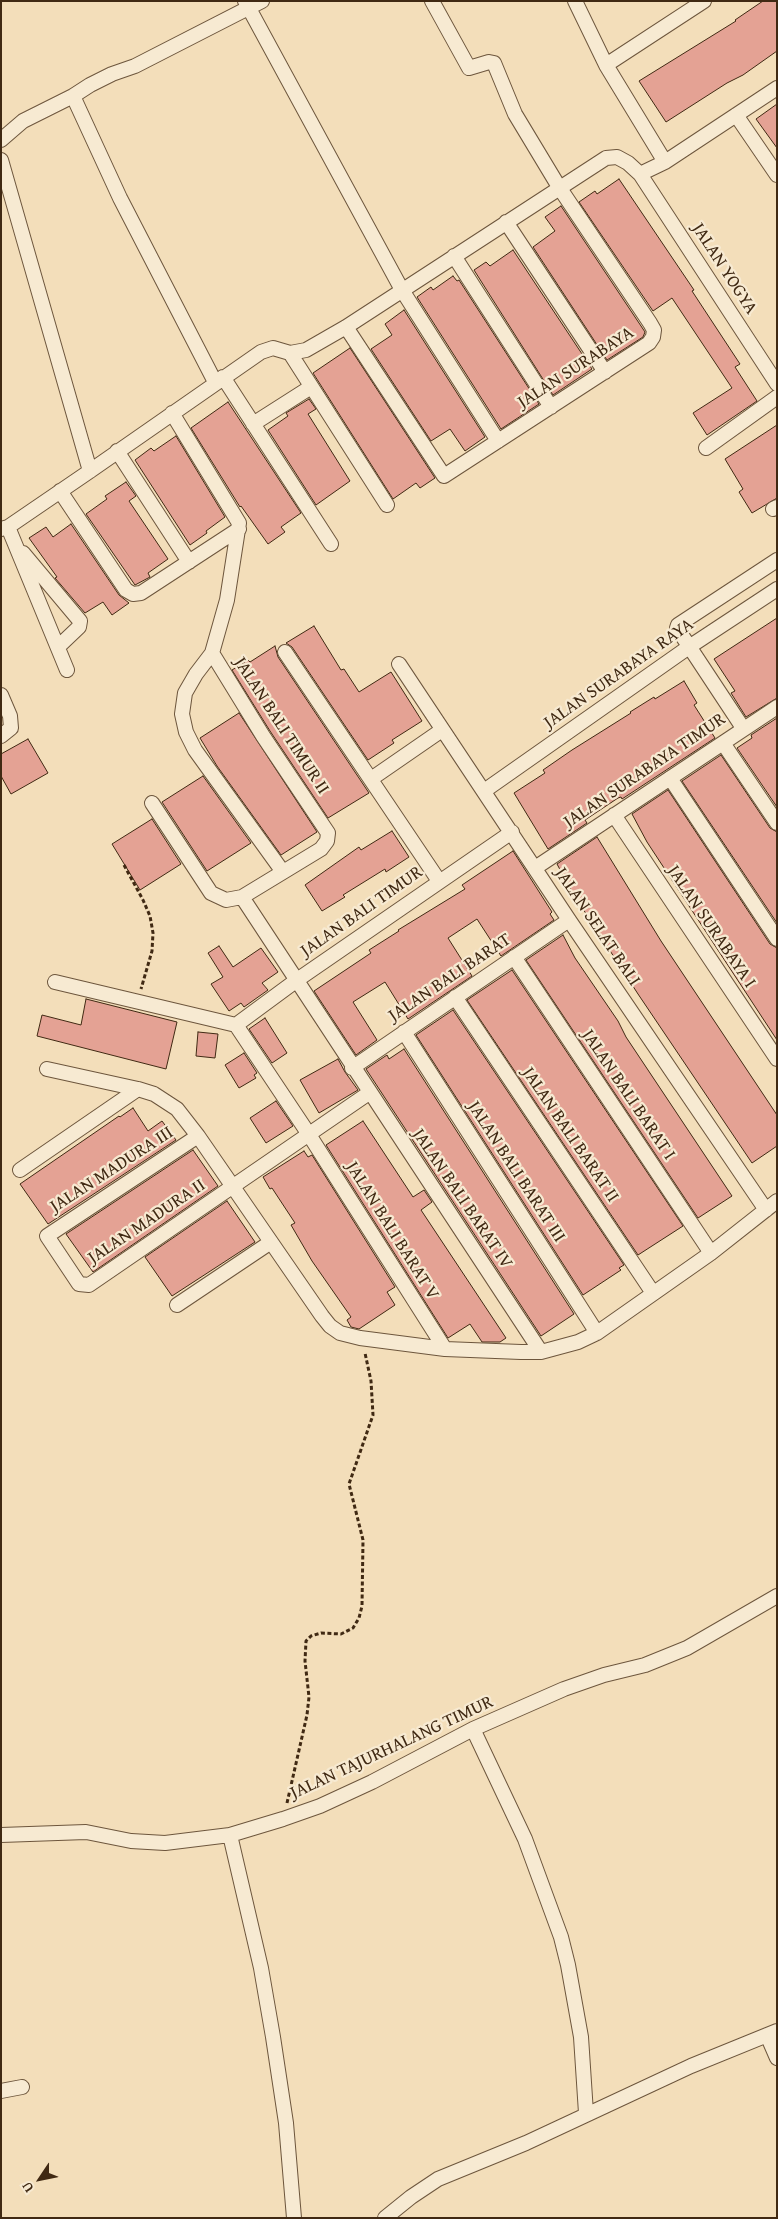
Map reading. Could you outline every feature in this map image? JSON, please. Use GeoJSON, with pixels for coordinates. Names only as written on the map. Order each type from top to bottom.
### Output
{"type":"FeatureCollection","features":[{"type":"Feature","properties":{"kind":"street"},"geometry":{"type":"LineString","coordinates":[[1,140],[23,121],[73,96],[105,77],[134,66],[247,5],[262,1]]}},
{"type":"Feature","properties":{"kind":"street"},"geometry":{"type":"LineString","coordinates":[[432,1],[469,68],[489,62],[494,63],[515,114],[560,187]]}},
{"type":"Feature","properties":{"kind":"street"},"geometry":{"type":"LineString","coordinates":[[575,1],[606,65],[665,162]]}},
{"type":"Feature","properties":{"kind":"street"},"geometry":{"type":"LineString","coordinates":[[606,65],[704,1]]}},
{"type":"Feature","properties":{"kind":"street"},"geometry":{"type":"LineString","coordinates":[[247,5],[402,290],[498,441]]}},
{"type":"Feature","properties":{"kind":"street"},"geometry":{"type":"LineString","coordinates":[[640,174],[665,162],[777,88]]}},
{"type":"Feature","properties":{"kind":"street"},"geometry":{"type":"LineString","coordinates":[[73,96],[120,198],[219,380],[253,424],[331,544]]}},
{"type":"Feature","properties":{"kind":"street"},"geometry":{"type":"LineString","coordinates":[[736,115],[777,176]]}},
{"type":"Feature","properties":{"kind":"street","name":"JALAN YOGYA"},"geometry":{"type":"LineString","coordinates":[[290,353],[306,350],[606,158],[617,157],[628,162],[640,174],[777,384]]}},
{"type":"Feature","properties":{"kind":"street"},"geometry":{"type":"LineString","coordinates":[[1,160],[4,187],[38,284],[90,471]]}},
{"type":"Feature","properties":{"kind":"street","name":"JALAN SURABAYA"},"geometry":{"type":"LineString","coordinates":[[346,326],[444,476],[605,372],[649,343],[653,337],[654,330],[560,187]]}},
{"type":"Feature","properties":{"kind":"street"},"geometry":{"type":"LineString","coordinates":[[506,222],[605,372]]}},
{"type":"Feature","properties":{"kind":"street"},"geometry":{"type":"LineString","coordinates":[[454,256],[551,407]]}},
{"type":"Feature","properties":{"kind":"street"},"geometry":{"type":"LineString","coordinates":[[58,647],[79,627],[80,621],[14,543],[4,528],[267,349],[290,353],[387,505]]}},
{"type":"Feature","properties":{"kind":"street"},"geometry":{"type":"LineString","coordinates":[[253,424],[311,387]]}},
{"type":"Feature","properties":{"kind":"street"},"geometry":{"type":"LineString","coordinates":[[706,448],[777,397]]}},
{"type":"Feature","properties":{"kind":"street"},"geometry":{"type":"LineString","coordinates":[[60,491],[126,590],[133,594],[140,593],[240,529],[238,518],[172,412]]}},
{"type":"Feature","properties":{"kind":"street"},"geometry":{"type":"LineString","coordinates":[[117,451],[189,562]]}},
{"type":"Feature","properties":{"kind":"street","name":"JALAN BALI TIMUR II"},"geometry":{"type":"LineString","coordinates":[[240,529],[227,600],[212,653],[263,736],[328,833],[327,841],[321,849],[242,897]]}},
{"type":"Feature","properties":{"kind":"street"},"geometry":{"type":"LineString","coordinates":[[14,543],[67,670]]}},
{"type":"Feature","properties":{"kind":"street"},"geometry":{"type":"LineString","coordinates":[[743,728],[678,631],[678,625],[777,560]]}},
{"type":"Feature","properties":{"kind":"street","name":"JALAN SURABAYA RAYA"},"geometry":{"type":"LineString","coordinates":[[484,791],[689,647],[777,589]]}},
{"type":"Feature","properties":{"kind":"street"},"geometry":{"type":"LineString","coordinates":[[285,652],[439,881]]}},
{"type":"Feature","properties":{"kind":"street"},"geometry":{"type":"LineString","coordinates":[[212,653],[196,674],[185,693],[182,714],[186,732],[194,750],[283,872]]}},
{"type":"Feature","properties":{"kind":"street","name":"JALAN SELAT BALI"},"geometry":{"type":"LineString","coordinates":[[399,664],[569,920],[772,1206]]}},
{"type":"Feature","properties":{"kind":"street"},"geometry":{"type":"LineString","coordinates":[[1,694],[10,716],[11,728],[1,736]]}},
{"type":"Feature","properties":{"kind":"street","name":"JALAN SURABAYA TIMUR"},"geometry":{"type":"LineString","coordinates":[[535,868],[777,707]]}},
{"type":"Feature","properties":{"kind":"street"},"geometry":{"type":"LineString","coordinates":[[371,779],[442,730]]}},
{"type":"Feature","properties":{"kind":"street"},"geometry":{"type":"LineString","coordinates":[[723,743],[777,824]]}},
{"type":"Feature","properties":{"kind":"street"},"geometry":{"type":"LineString","coordinates":[[670,778],[777,938]]}},
{"type":"Feature","properties":{"kind":"street"},"geometry":{"type":"LineString","coordinates":[[152,803],[211,893],[226,900],[242,897]]}},
{"type":"Feature","properties":{"kind":"street","name":"JALAN SURABAYA I"},"geometry":{"type":"LineString","coordinates":[[614,815],[777,1059]]}},
{"type":"Feature","properties":{"kind":"street","name":"JALAN BALI TIMUR"},"geometry":{"type":"LineString","coordinates":[[236,1025],[296,980],[512,832]]}},
{"type":"Feature","properties":{"kind":"street","name":"JALAN BALI BARAT IV"},"geometry":{"type":"LineString","coordinates":[[242,897],[352,1068],[541,1352]]}},
{"type":"Feature","properties":{"kind":"street","name":"JALAN BALI BARAT"},"geometry":{"type":"LineString","coordinates":[[352,1068],[569,920]]}},
{"type":"Feature","properties":{"kind":"street","name":"JALAN BALI BARAT I"},"geometry":{"type":"LineString","coordinates":[[514,957],[711,1253]]}},
{"type":"Feature","properties":{"kind":"street"},"geometry":{"type":"LineString","coordinates":[[55,982],[236,1025]]}},
{"type":"Feature","properties":{"kind":"street","name":"JALAN BALI BARAT II"},"geometry":{"type":"LineString","coordinates":[[455,997],[653,1293]]}},
{"type":"Feature","properties":{"kind":"street","name":"JALAN BALI BARAT V"},"geometry":{"type":"LineString","coordinates":[[236,1025],[308,1133],[445,1349]]}},
{"type":"Feature","properties":{"kind":"street","name":"JALAN BALI BARAT III"},"geometry":{"type":"LineString","coordinates":[[404,1032],[597,1333]]}},
{"type":"Feature","properties":{"kind":"street"},"geometry":{"type":"LineString","coordinates":[[47,1069],[138,1089],[154,1094],[177,1109],[234,1186],[330,1326],[340,1333],[360,1338],[445,1349],[541,1352],[578,1342],[597,1333],[711,1253],[772,1206]]}},
{"type":"Feature","properties":{"kind":"street"},"geometry":{"type":"LineString","coordinates":[[20,1170],[138,1089]]}},
{"type":"Feature","properties":{"kind":"street"},"geometry":{"type":"LineString","coordinates":[[234,1186],[308,1133],[369,1093]]}},
{"type":"Feature","properties":{"kind":"street","name":"JALAN MADURA III"},"geometry":{"type":"LineString","coordinates":[[47,1236],[198,1136]]}},
{"type":"Feature","properties":{"kind":"street","name":"JALAN MADURA II"},"geometry":{"type":"LineString","coordinates":[[47,1236],[79,1284],[89,1284],[234,1186]]}},
{"type":"Feature","properties":{"kind":"street"},"geometry":{"type":"LineString","coordinates":[[176,1304],[271,1242]]}},
{"type":"Feature","properties":{"kind":"street","name":"JALAN TAJURHALANG TIMUR"},"geometry":{"type":"LineString","coordinates":[[1,1835],[86,1832],[131,1841],[165,1843],[230,1834],[283,1819],[320,1806],[372,1782],[473,1729],[564,1689],[604,1675],[645,1665],[687,1648],[777,1596]]}},
{"type":"Feature","properties":{"kind":"street"},"geometry":{"type":"LineString","coordinates":[[473,1729],[526,1839],[561,1937],[581,2037],[586,2113]]}},
{"type":"Feature","properties":{"kind":"street"},"geometry":{"type":"LineString","coordinates":[[230,1834],[261,1968],[274,2037],[286,2124],[294,2218]]}},
{"type":"Feature","properties":{"kind":"street"},"geometry":{"type":"LineString","coordinates":[[385,2218],[410,2197],[438,2179],[526,2144],[586,2113],[690,2066],[772,2033],[777,2058]]}},
{"type":"Feature","properties":{"kind":"street"},"geometry":{"type":"LineString","coordinates":[[1,2091],[22,2087]]}},
{"type":"Feature","properties":{"kind":"path"},"geometry":{"type":"LineString","coordinates":[[124,865],[150,916],[153,933],[152,951],[137,1002]]}},
{"type":"Feature","properties":{"kind":"path"},"geometry":{"type":"LineString","coordinates":[[283,1819],[308,1715],[309,1697],[305,1662],[306,1640],[311,1636],[321,1633],[340,1634],[353,1628],[359,1618],[362,1606],[363,1540],[349,1484],[366,1439],[372,1415],[369,1365],[360,1338]]}},
{"type":"Feature","properties":{"kind":"building"},"geometry":{"type":"Polygon","coordinates":[[[763,1],[777,1],[777,51],[743,75],[727,83],[666,122],[639,81],[736,21],[763,1]]]}},
{"type":"Feature","properties":{"kind":"building"},"geometry":{"type":"Polygon","coordinates":[[[777,104],[777,148],[756,119],[777,104]]]}},
{"type":"Feature","properties":{"kind":"building"},"geometry":{"type":"Polygon","coordinates":[[[619,179],[694,290],[692,291],[740,364],[735,367],[757,401],[707,435],[693,413],[732,388],[672,298],[653,311],[579,202],[595,191],[597,194],[619,179]]]}},
{"type":"Feature","properties":{"kind":"building"},"geometry":{"type":"Polygon","coordinates":[[[561,206],[645,332],[643,337],[607,360],[533,247],[555,231],[545,217],[561,206]]]}},
{"type":"Feature","properties":{"kind":"building"},"geometry":{"type":"Polygon","coordinates":[[[513,250],[592,369],[553,395],[474,270],[486,262],[490,266],[513,250]]]}},
{"type":"Feature","properties":{"kind":"building"},"geometry":{"type":"Polygon","coordinates":[[[453,276],[457,281],[459,280],[539,404],[501,429],[417,297],[431,287],[433,290],[453,276]]]}},
{"type":"Feature","properties":{"kind":"building"},"geometry":{"type":"Polygon","coordinates":[[[404,310],[485,437],[465,451],[450,429],[431,441],[371,349],[392,335],[385,324],[404,310]]]}},
{"type":"Feature","properties":{"kind":"building"},"geometry":{"type":"Polygon","coordinates":[[[350,348],[435,478],[420,488],[416,483],[393,499],[313,373],[350,348]]]}},
{"type":"Feature","properties":{"kind":"building"},"geometry":{"type":"Polygon","coordinates":[[[309,399],[316,409],[308,414],[350,481],[316,505],[268,430],[288,416],[286,413],[309,399]]]}},
{"type":"Feature","properties":{"kind":"building"},"geometry":{"type":"Polygon","coordinates":[[[228,402],[301,513],[281,527],[285,532],[268,544],[240,507],[191,428],[228,402]]]}},
{"type":"Feature","properties":{"kind":"building"},"geometry":{"type":"Polygon","coordinates":[[[777,425],[777,498],[752,513],[739,492],[743,489],[725,459],[777,425]]]}},
{"type":"Feature","properties":{"kind":"building"},"geometry":{"type":"Polygon","coordinates":[[[176,436],[225,517],[190,545],[135,460],[151,448],[154,451],[176,436]]]}},
{"type":"Feature","properties":{"kind":"building"},"geometry":{"type":"Polygon","coordinates":[[[126,482],[136,496],[129,501],[168,559],[148,573],[150,577],[135,585],[86,514],[107,499],[105,496],[126,482]]]}},
{"type":"Feature","properties":{"kind":"building"},"geometry":{"type":"Polygon","coordinates":[[[71,524],[119,595],[129,603],[112,615],[103,602],[85,613],[55,578],[57,577],[29,538],[46,527],[53,537],[71,524]]]}},
{"type":"Feature","properties":{"kind":"building"},"geometry":{"type":"Polygon","coordinates":[[[777,618],[777,698],[746,717],[731,693],[735,691],[714,659],[777,618]]]}},
{"type":"Feature","properties":{"kind":"building"},"geometry":{"type":"Polygon","coordinates":[[[314,626],[341,670],[344,669],[359,692],[391,672],[422,721],[392,740],[394,743],[368,760],[292,647],[286,643],[314,626]]]}},
{"type":"Feature","properties":{"kind":"building"},"geometry":{"type":"Polygon","coordinates":[[[275,646],[278,657],[369,793],[328,818],[232,670],[248,660],[250,662],[275,646]]]}},
{"type":"Feature","properties":{"kind":"building"},"geometry":{"type":"Polygon","coordinates":[[[684,681],[697,703],[694,705],[715,738],[622,799],[621,797],[618,798],[585,820],[587,823],[548,849],[514,793],[545,773],[543,770],[572,750],[654,697],[655,699],[684,681]]]}},
{"type":"Feature","properties":{"kind":"building"},"geometry":{"type":"Polygon","coordinates":[[[239,713],[317,832],[281,855],[217,766],[200,738],[239,713]]]}},
{"type":"Feature","properties":{"kind":"building"},"geometry":{"type":"Polygon","coordinates":[[[777,718],[777,807],[737,748],[752,738],[751,735],[777,718]]]}},
{"type":"Feature","properties":{"kind":"building"},"geometry":{"type":"Polygon","coordinates":[[[28,739],[48,773],[11,794],[1,776],[1,754],[28,739]]]}},
{"type":"Feature","properties":{"kind":"building"},"geometry":{"type":"Polygon","coordinates":[[[721,755],[770,828],[777,832],[777,923],[682,781],[721,755]]]}},
{"type":"Feature","properties":{"kind":"building"},"geometry":{"type":"Polygon","coordinates":[[[203,776],[251,843],[207,871],[162,802],[203,776]]]}},
{"type":"Feature","properties":{"kind":"building"},"geometry":{"type":"Polygon","coordinates":[[[668,790],[770,944],[777,948],[777,1040],[647,842],[632,814],[668,790]]]}},
{"type":"Feature","properties":{"kind":"building"},"geometry":{"type":"Polygon","coordinates":[[[152,819],[181,864],[140,890],[112,844],[152,819]]]}},
{"type":"Feature","properties":{"kind":"building"},"geometry":{"type":"Polygon","coordinates":[[[392,831],[409,857],[386,872],[385,869],[343,895],[345,897],[322,911],[305,885],[359,847],[361,850],[392,831]]]}},
{"type":"Feature","properties":{"kind":"building"},"geometry":{"type":"Polygon","coordinates":[[[597,837],[661,941],[777,1115],[777,1146],[752,1163],[638,994],[572,892],[557,864],[597,837]]]}},
{"type":"Feature","properties":{"kind":"building"},"geometry":{"type":"Polygon","coordinates":[[[513,851],[552,912],[550,914],[554,920],[501,956],[477,919],[448,938],[472,976],[408,1019],[385,982],[353,1002],[377,1040],[356,1055],[314,991],[371,953],[369,950],[398,930],[465,889],[462,885],[513,851]]]}},
{"type":"Feature","properties":{"kind":"building"},"geometry":{"type":"Polygon","coordinates":[[[563,935],[575,958],[618,1021],[626,1037],[732,1196],[698,1218],[526,960],[563,935]]]}},
{"type":"Feature","properties":{"kind":"building"},"geometry":{"type":"Polygon","coordinates":[[[219,946],[233,967],[261,948],[278,972],[262,983],[268,990],[244,1007],[241,1003],[229,1011],[211,984],[223,977],[208,953],[219,946]]]}},
{"type":"Feature","properties":{"kind":"building"},"geometry":{"type":"Polygon","coordinates":[[[512,970],[683,1226],[638,1255],[467,1000],[512,970]]]}},
{"type":"Feature","properties":{"kind":"building"},"geometry":{"type":"Polygon","coordinates":[[[86,999],[177,1022],[166,1069],[37,1036],[42,1015],[81,1025],[86,999]]]}},
{"type":"Feature","properties":{"kind":"building"},"geometry":{"type":"Polygon","coordinates":[[[453,1010],[624,1265],[619,1268],[621,1270],[583,1295],[416,1035],[453,1010]]]}},
{"type":"Feature","properties":{"kind":"building"},"geometry":{"type":"Polygon","coordinates":[[[265,1018],[287,1053],[272,1063],[249,1029],[265,1018]]]}},
{"type":"Feature","properties":{"kind":"building"},"geometry":{"type":"Polygon","coordinates":[[[198,1032],[218,1034],[215,1058],[196,1056],[198,1032]]]}},
{"type":"Feature","properties":{"kind":"building"},"geometry":{"type":"Polygon","coordinates":[[[404,1049],[574,1314],[541,1336],[366,1069],[387,1055],[389,1059],[404,1049]]]}},
{"type":"Feature","properties":{"kind":"building"},"geometry":{"type":"Polygon","coordinates":[[[244,1053],[257,1073],[254,1075],[256,1078],[239,1088],[225,1065],[244,1053]]]}},
{"type":"Feature","properties":{"kind":"building"},"geometry":{"type":"Polygon","coordinates":[[[338,1059],[358,1090],[319,1113],[300,1080],[338,1059]]]}},
{"type":"Feature","properties":{"kind":"building"},"geometry":{"type":"Polygon","coordinates":[[[276,1101],[293,1126],[266,1143],[250,1118],[276,1101]]]}},
{"type":"Feature","properties":{"kind":"building"},"geometry":{"type":"Polygon","coordinates":[[[133,1108],[148,1131],[162,1121],[176,1140],[48,1224],[20,1184],[133,1108]]]}},
{"type":"Feature","properties":{"kind":"building"},"geometry":{"type":"Polygon","coordinates":[[[363,1121],[413,1197],[424,1190],[432,1202],[421,1210],[506,1338],[500,1342],[482,1342],[470,1324],[448,1338],[326,1145],[363,1121]]]}},
{"type":"Feature","properties":{"kind":"building"},"geometry":{"type":"Polygon","coordinates":[[[193,1150],[218,1186],[93,1272],[66,1234],[193,1150]]]}},
{"type":"Feature","properties":{"kind":"building"},"geometry":{"type":"Polygon","coordinates":[[[304,1151],[308,1157],[312,1155],[395,1287],[387,1292],[395,1305],[359,1329],[351,1327],[347,1320],[351,1317],[312,1261],[291,1225],[295,1223],[263,1177],[304,1151]]]}},
{"type":"Feature","properties":{"kind":"building"},"geometry":{"type":"Polygon","coordinates":[[[227,1201],[255,1242],[172,1296],[145,1257],[227,1201]]]}}]}
